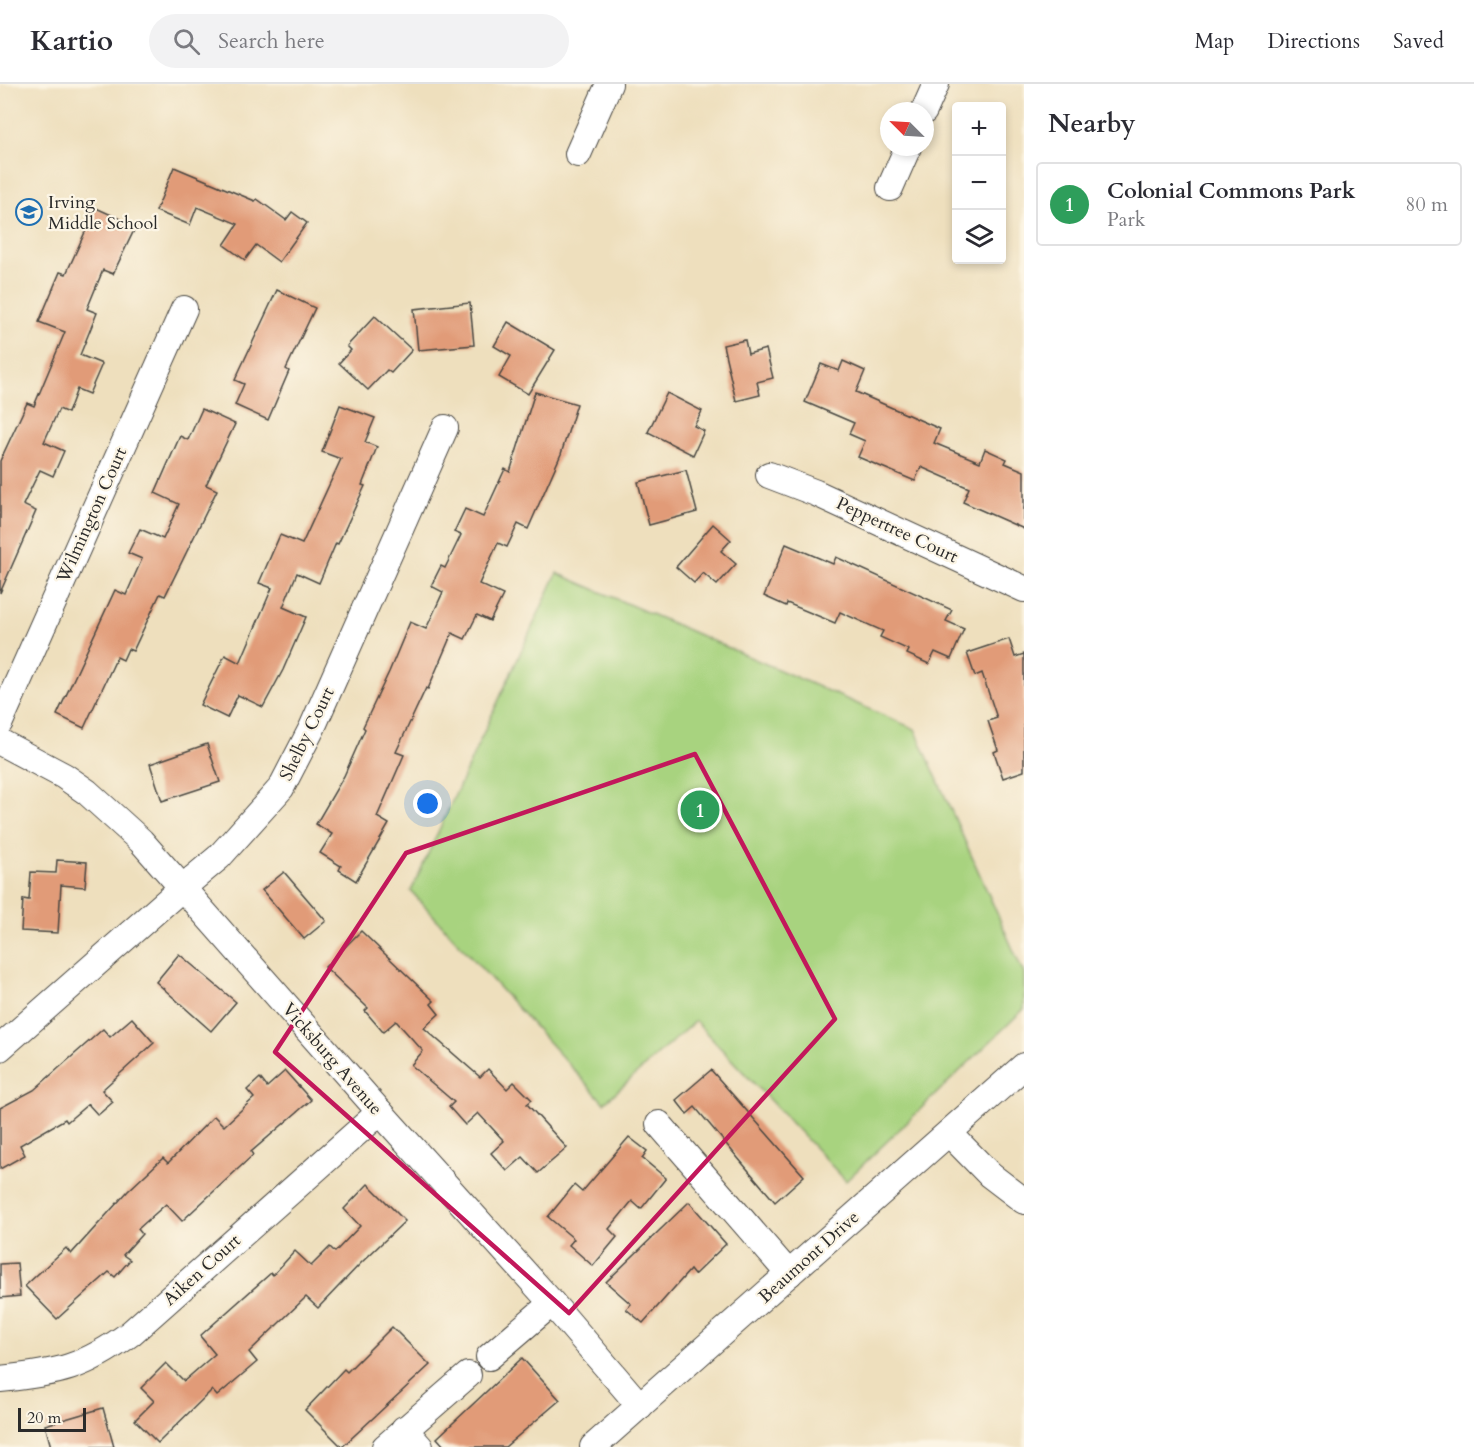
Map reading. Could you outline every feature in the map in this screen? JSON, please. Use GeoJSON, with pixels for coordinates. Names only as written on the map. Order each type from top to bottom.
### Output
{"type":"FeatureCollection","features":[{"type":"Feature","properties":{"kind":"street"},"geometry":{"type":"LineString","coordinates":[[578,154],[609,84]]}},
{"type":"Feature","properties":{"kind":"street"},"geometry":{"type":"LineString","coordinates":[[928,102],[936,84]]}},
{"type":"Feature","properties":{"kind":"street"},"geometry":{"type":"LineString","coordinates":[[890,188],[904,156]]}},
{"type":"Feature","properties":{"kind":"street","name":"Wilmington Court"},"geometry":{"type":"LineString","coordinates":[[0,722],[184,309]]}},
{"type":"Feature","properties":{"kind":"street","name":"Shelby Court"},"geometry":{"type":"LineString","coordinates":[[0,1048],[219,857],[281,788],[295,764],[445,428]]}},
{"type":"Feature","properties":{"kind":"street","name":"Peppertree Court"},"geometry":{"type":"LineString","coordinates":[[769,475],[816,493],[1024,589]]}},
{"type":"Feature","properties":{"kind":"street","name":"Vicksburg Avenue"},"geometry":{"type":"LineString","coordinates":[[0,742],[64,776],[87,792],[141,841],[640,1406]]}},
{"type":"Feature","properties":{"kind":"street","name":"Beaumont Drive"},"geometry":{"type":"LineString","coordinates":[[593,1447],[1024,1066]]}},
{"type":"Feature","properties":{"kind":"street","name":"Aiken Court"},"geometry":{"type":"LineString","coordinates":[[0,1379],[45,1375],[70,1369],[111,1348],[131,1333],[380,1112]]}},
{"type":"Feature","properties":{"kind":"street"},"geometry":{"type":"LineString","coordinates":[[659,1124],[789,1274]]}},
{"type":"Feature","properties":{"kind":"street"},"geometry":{"type":"LineString","coordinates":[[949,1132],[990,1175],[1024,1201]]}},
{"type":"Feature","properties":{"kind":"street"},"geometry":{"type":"LineString","coordinates":[[489,1357],[552,1304]]}},
{"type":"Feature","properties":{"kind":"street"},"geometry":{"type":"LineString","coordinates":[[385,1447],[412,1438],[468,1375]]}},
{"type":"Feature","properties":{"kind":"highlighted area"},"geometry":{"type":"Polygon","coordinates":[[[695,754],[835,1019],[569,1313],[275,1052],[406,853],[695,754]]]}},
{"type":"Feature","properties":{"kind":"green space"},"geometry":{"type":"Polygon","coordinates":[[[557,573],[915,729],[1024,974],[1024,1009],[846,1181],[695,1021],[604,1103],[411,891],[557,573]]]}},
{"type":"Feature","properties":{"kind":"building"},"geometry":{"type":"Polygon","coordinates":[[[174,167],[255,201],[257,199],[286,220],[292,212],[307,223],[279,262],[256,245],[245,260],[224,245],[238,224],[197,207],[190,225],[156,211],[174,167]]]}},
{"type":"Feature","properties":{"kind":"building"},"geometry":{"type":"Polygon","coordinates":[[[96,208],[136,226],[113,274],[103,270],[87,309],[97,313],[80,355],[102,364],[89,394],[77,389],[68,413],[59,409],[44,442],[64,451],[53,476],[40,470],[23,505],[36,511],[0,593],[0,461],[27,403],[34,406],[65,332],[39,322],[60,272],[66,274],[96,208]]]}},
{"type":"Feature","properties":{"kind":"building"},"geometry":{"type":"Polygon","coordinates":[[[277,290],[315,308],[286,369],[289,371],[268,420],[235,405],[244,384],[235,380],[277,290]]]}},
{"type":"Feature","properties":{"kind":"building"},"geometry":{"type":"Polygon","coordinates":[[[470,303],[474,345],[418,350],[414,309],[470,303]]]}},
{"type":"Feature","properties":{"kind":"building"},"geometry":{"type":"Polygon","coordinates":[[[375,316],[412,350],[391,373],[387,370],[368,390],[339,363],[351,350],[347,346],[375,316]]]}},
{"type":"Feature","properties":{"kind":"building"},"geometry":{"type":"Polygon","coordinates":[[[508,322],[555,350],[528,394],[499,377],[511,356],[494,346],[508,322]]]}},
{"type":"Feature","properties":{"kind":"building"},"geometry":{"type":"Polygon","coordinates":[[[745,340],[748,354],[766,349],[773,378],[757,382],[760,395],[736,401],[723,345],[745,340]]]}},
{"type":"Feature","properties":{"kind":"building"},"geometry":{"type":"Polygon","coordinates":[[[843,361],[865,371],[856,392],[940,429],[934,443],[980,462],[985,449],[1007,459],[1005,463],[1024,471],[1024,529],[963,502],[969,488],[921,467],[915,481],[858,457],[865,441],[849,434],[854,423],[805,402],[821,364],[839,371],[843,361]]]}},
{"type":"Feature","properties":{"kind":"building"},"geometry":{"type":"Polygon","coordinates":[[[535,392],[577,404],[561,454],[528,529],[518,524],[507,547],[498,543],[479,584],[503,595],[490,621],[477,615],[465,639],[452,633],[428,689],[426,688],[396,752],[404,755],[377,817],[389,824],[356,881],[339,870],[341,866],[320,853],[332,834],[316,824],[344,776],[365,729],[363,727],[410,622],[426,629],[443,592],[431,586],[441,566],[445,568],[461,535],[454,532],[465,509],[483,517],[505,469],[510,472],[535,392]]]}},
{"type":"Feature","properties":{"kind":"building"},"geometry":{"type":"Polygon","coordinates":[[[667,393],[702,411],[694,426],[704,431],[693,455],[648,432],[667,393]]]}},
{"type":"Feature","properties":{"kind":"building"},"geometry":{"type":"Polygon","coordinates":[[[340,405],[375,418],[365,442],[377,447],[362,485],[365,486],[319,583],[297,573],[283,607],[306,617],[283,670],[263,707],[238,695],[227,718],[200,705],[225,655],[240,663],[272,588],[259,583],[280,535],[302,544],[341,459],[322,452],[340,405]]]}},
{"type":"Feature","properties":{"kind":"building"},"geometry":{"type":"Polygon","coordinates":[[[202,409],[235,424],[206,485],[217,490],[165,596],[160,594],[133,651],[128,649],[123,660],[117,657],[84,728],[57,715],[115,590],[126,595],[142,559],[128,553],[140,529],[163,539],[179,504],[155,493],[180,436],[188,440],[202,409]]]}},
{"type":"Feature","properties":{"kind":"building"},"geometry":{"type":"Polygon","coordinates":[[[686,470],[697,512],[649,525],[638,482],[686,470]]]}},
{"type":"Feature","properties":{"kind":"building"},"geometry":{"type":"Polygon","coordinates":[[[713,524],[731,540],[721,551],[736,564],[717,585],[703,573],[694,583],[676,567],[713,524]]]}},
{"type":"Feature","properties":{"kind":"building"},"geometry":{"type":"Polygon","coordinates":[[[786,544],[833,564],[836,557],[952,610],[946,621],[964,629],[951,659],[935,652],[929,664],[907,654],[909,650],[880,637],[883,631],[840,612],[835,623],[764,596],[786,544]]]}},
{"type":"Feature","properties":{"kind":"building"},"geometry":{"type":"Polygon","coordinates":[[[1009,639],[1015,657],[1024,654],[1024,771],[1003,778],[994,752],[998,750],[988,721],[997,718],[982,673],[975,676],[967,653],[1009,639]]]}},
{"type":"Feature","properties":{"kind":"building"},"geometry":{"type":"Polygon","coordinates":[[[207,744],[220,782],[162,801],[150,764],[207,744]]]}},
{"type":"Feature","properties":{"kind":"building"},"geometry":{"type":"Polygon","coordinates":[[[57,860],[87,862],[85,887],[61,885],[58,933],[21,931],[23,899],[29,900],[31,872],[56,873],[57,860]]]}},
{"type":"Feature","properties":{"kind":"building"},"geometry":{"type":"Polygon","coordinates":[[[284,872],[326,921],[304,939],[262,890],[284,872]]]}},
{"type":"Feature","properties":{"kind":"building"},"geometry":{"type":"Polygon","coordinates":[[[361,931],[434,1001],[431,1004],[439,1014],[424,1028],[480,1077],[488,1069],[507,1089],[514,1082],[532,1100],[527,1104],[567,1148],[538,1173],[523,1157],[507,1171],[491,1153],[504,1141],[478,1113],[465,1125],[449,1107],[454,1102],[411,1065],[423,1051],[396,1021],[383,1032],[365,1011],[368,1008],[325,967],[361,931]]]}},
{"type":"Feature","properties":{"kind":"building"},"geometry":{"type":"Polygon","coordinates":[[[179,954],[236,1002],[211,1031],[156,982],[179,954]]]}},
{"type":"Feature","properties":{"kind":"building"},"geometry":{"type":"Polygon","coordinates":[[[132,1018],[154,1043],[102,1090],[113,1102],[98,1115],[88,1104],[67,1122],[65,1119],[20,1145],[25,1155],[0,1169],[0,1108],[34,1090],[103,1029],[110,1037],[132,1018]]]}},
{"type":"Feature","properties":{"kind":"building"},"geometry":{"type":"Polygon","coordinates":[[[711,1070],[804,1176],[775,1202],[695,1107],[687,1114],[676,1100],[711,1070]]]}},
{"type":"Feature","properties":{"kind":"building"},"geometry":{"type":"Polygon","coordinates":[[[285,1071],[311,1100],[251,1152],[253,1155],[182,1221],[166,1204],[138,1229],[142,1234],[123,1255],[130,1260],[115,1277],[109,1272],[57,1319],[25,1286],[66,1248],[71,1254],[128,1191],[163,1158],[168,1163],[214,1116],[224,1126],[254,1098],[247,1090],[260,1078],[267,1087],[285,1071]]]}},
{"type":"Feature","properties":{"kind":"building"},"geometry":{"type":"Polygon","coordinates":[[[629,1137],[647,1151],[642,1158],[666,1178],[641,1209],[632,1201],[609,1229],[617,1237],[593,1266],[569,1245],[574,1239],[548,1217],[574,1185],[582,1192],[629,1137]]]}},
{"type":"Feature","properties":{"kind":"building"},"geometry":{"type":"Polygon","coordinates":[[[368,1184],[405,1221],[318,1308],[306,1297],[249,1352],[257,1362],[217,1396],[212,1390],[158,1443],[135,1420],[154,1401],[141,1388],[166,1363],[184,1381],[215,1354],[200,1336],[271,1273],[273,1275],[295,1251],[311,1266],[330,1247],[335,1252],[360,1226],[344,1209],[368,1184]]]}},
{"type":"Feature","properties":{"kind":"building"},"geometry":{"type":"Polygon","coordinates":[[[689,1202],[726,1244],[694,1275],[690,1270],[643,1323],[626,1309],[631,1304],[606,1282],[689,1202]]]}},
{"type":"Feature","properties":{"kind":"building"},"geometry":{"type":"Polygon","coordinates":[[[17,1263],[20,1296],[0,1298],[0,1264],[17,1263]]]}},
{"type":"Feature","properties":{"kind":"building"},"geometry":{"type":"Polygon","coordinates":[[[392,1327],[430,1365],[342,1447],[305,1410],[344,1369],[347,1372],[392,1327]]]}},
{"type":"Feature","properties":{"kind":"building"},"geometry":{"type":"Polygon","coordinates":[[[522,1358],[560,1400],[505,1447],[445,1447],[437,1438],[522,1358]]]}},
{"type":"Feature","properties":{"kind":"building"},"geometry":{"type":"Polygon","coordinates":[[[103,1408],[114,1447],[51,1447],[45,1425],[103,1408]]]}},
{"type":"Feature","properties":{"kind":"place","name":"Irving Middle School"},"geometry":{"type":"Point","coordinates":[29,212]}},
{"type":"Feature","properties":{"kind":"place","name":"Colonial Commons Park"},"geometry":{"type":"Point","coordinates":[700,810]}}]}
